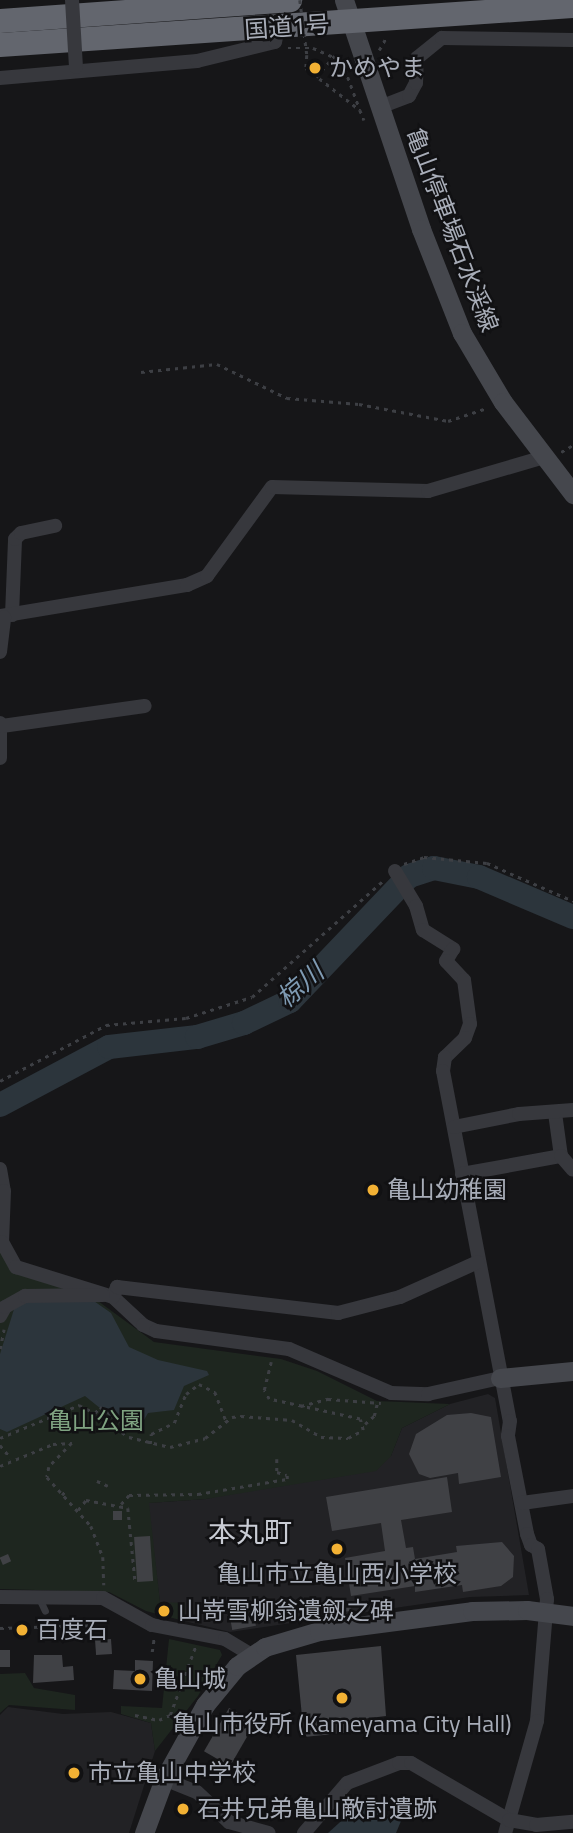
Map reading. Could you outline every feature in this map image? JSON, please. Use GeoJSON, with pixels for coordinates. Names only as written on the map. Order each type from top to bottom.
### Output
{"type":"FeatureCollection","features":[{"type":"Feature","properties":{"kind":"highway","name":"国道1号"},"geometry":{"type":"LineString","coordinates":[[0,21],[290,0]]}},
{"type":"Feature","properties":{"kind":"highway","name":"国道1号"},"geometry":{"type":"LineString","coordinates":[[0,45],[280,38],[348,11],[573,6]]}},
{"type":"Feature","properties":{"kind":"main road","name":"亀山停車場石水渓線"},"geometry":{"type":"LineString","coordinates":[[348,11],[452,309],[503,402],[573,494]]}},
{"type":"Feature","properties":{"kind":"main road"},"geometry":{"type":"LineString","coordinates":[[500,1378],[573,1371]]}},
{"type":"Feature","properties":{"kind":"main road"},"geometry":{"type":"LineString","coordinates":[[144,1833],[164,1779],[211,1697],[252,1654],[285,1639],[319,1632],[472,1611],[547,1611],[573,1616]]}},
{"type":"Feature","properties":{"kind":"street"},"geometry":{"type":"LineString","coordinates":[[72,0],[76,70]]}},
{"type":"Feature","properties":{"kind":"street"},"geometry":{"type":"LineString","coordinates":[[0,78],[197,61],[275,42],[280,38]]}},
{"type":"Feature","properties":{"kind":"street"},"geometry":{"type":"LineString","coordinates":[[380,107],[409,96],[416,83],[416,58],[442,38],[573,40]]}},
{"type":"Feature","properties":{"kind":"street"},"geometry":{"type":"LineString","coordinates":[[6,616],[91,598],[187,585],[207,576],[272,487],[428,491],[544,457]]}},
{"type":"Feature","properties":{"kind":"street"},"geometry":{"type":"LineString","coordinates":[[0,652],[15,539],[21,533],[55,526]]}},
{"type":"Feature","properties":{"kind":"street"},"geometry":{"type":"LineString","coordinates":[[0,758],[1,724],[145,706]]}},
{"type":"Feature","properties":{"kind":"street"},"geometry":{"type":"LineString","coordinates":[[396,872],[416,906],[423,930],[453,949],[446,961],[464,980],[470,1024],[465,1038],[445,1057],[443,1071],[531,1545],[538,1549],[547,1611],[537,1721],[507,1827]]}},
{"type":"Feature","properties":{"kind":"street"},"geometry":{"type":"LineString","coordinates":[[454,1127],[519,1114],[573,1110]]}},
{"type":"Feature","properties":{"kind":"street"},"geometry":{"type":"LineString","coordinates":[[555,1113],[561,1156],[573,1170]]}},
{"type":"Feature","properties":{"kind":"street"},"geometry":{"type":"LineString","coordinates":[[462,1174],[561,1156]]}},
{"type":"Feature","properties":{"kind":"street"},"geometry":{"type":"LineString","coordinates":[[0,1169],[5,1191],[1,1231],[9,1259],[24,1271],[109,1296],[143,1325],[156,1331],[289,1349],[391,1393],[428,1394],[500,1378]]}},
{"type":"Feature","properties":{"kind":"street"},"geometry":{"type":"LineString","coordinates":[[0,1316],[5,1307],[25,1296],[109,1296],[117,1287],[338,1313],[400,1297],[478,1262]]}},
{"type":"Feature","properties":{"kind":"street"},"geometry":{"type":"LineString","coordinates":[[523,1503],[573,1496]]}},
{"type":"Feature","properties":{"kind":"street"},"geometry":{"type":"LineString","coordinates":[[0,1597],[42,1604],[103,1598],[152,1625],[225,1639],[252,1654]]}},
{"type":"Feature","properties":{"kind":"street"},"geometry":{"type":"LineString","coordinates":[[304,1833],[347,1783],[399,1763],[411,1763],[507,1827],[573,1822]]}},
{"type":"Feature","properties":{"kind":"street"},"geometry":{"type":"LineString","coordinates":[[164,1779],[197,1792],[229,1822],[269,1833]]}},
{"type":"Feature","properties":{"kind":"path"},"geometry":{"type":"LineString","coordinates":[[300,0],[307,55],[306,68],[360,110]]}},
{"type":"Feature","properties":{"kind":"path"},"geometry":{"type":"LineString","coordinates":[[379,58],[380,47],[393,29]]}},
{"type":"Feature","properties":{"kind":"path"},"geometry":{"type":"LineString","coordinates":[[280,38],[313,48],[342,61],[364,120]]}},
{"type":"Feature","properties":{"kind":"path"},"geometry":{"type":"LineString","coordinates":[[316,77],[334,56]]}},
{"type":"Feature","properties":{"kind":"path"},"geometry":{"type":"LineString","coordinates":[[141,372],[218,364],[287,398],[359,404],[448,421],[503,402]]}},
{"type":"Feature","properties":{"kind":"path"},"geometry":{"type":"LineString","coordinates":[[0,1081],[106,1025],[186,1018],[252,997],[396,872],[424,857],[465,859],[507,870],[573,901]]}},
{"type":"Feature","properties":{"kind":"path"},"geometry":{"type":"LineString","coordinates":[[274,1353],[264,1390],[275,1403],[327,1410],[364,1424]]}},
{"type":"Feature","properties":{"kind":"path"},"geometry":{"type":"LineString","coordinates":[[150,1444],[151,1434],[174,1423],[187,1394],[199,1384],[215,1392],[226,1421]]}},
{"type":"Feature","properties":{"kind":"path"},"geometry":{"type":"LineString","coordinates":[[298,1407],[328,1399],[377,1404],[388,1399]]}},
{"type":"Feature","properties":{"kind":"path"},"geometry":{"type":"LineString","coordinates":[[0,1438],[79,1405],[96,1413],[100,1407],[120,1420],[116,1427],[129,1437],[150,1444],[182,1446],[205,1438],[226,1421],[241,1416],[292,1420],[321,1437],[348,1438],[359,1433],[364,1424],[374,1416],[377,1404]]}},
{"type":"Feature","properties":{"kind":"path"},"geometry":{"type":"LineString","coordinates":[[0,1466],[11,1458],[70,1441],[72,1446],[49,1467],[47,1477],[91,1525],[103,1557],[104,1592]]}},
{"type":"Feature","properties":{"kind":"path"},"geometry":{"type":"LineString","coordinates":[[0,1446],[11,1458]]}},
{"type":"Feature","properties":{"kind":"path"},"geometry":{"type":"LineString","coordinates":[[121,1504],[129,1495],[198,1494],[287,1479],[277,1472],[277,1459]]}},
{"type":"Feature","properties":{"kind":"path"},"geometry":{"type":"LineString","coordinates":[[97,1481],[108,1486]]}},
{"type":"Feature","properties":{"kind":"path"},"geometry":{"type":"LineString","coordinates":[[62,1495],[67,1489]]}},
{"type":"Feature","properties":{"kind":"path"},"geometry":{"type":"LineString","coordinates":[[78,1510],[86,1500],[121,1504],[129,1512],[135,1580]]}},
{"type":"Feature","properties":{"kind":"path"},"geometry":{"type":"LineString","coordinates":[[0,1628],[95,1625]]}},
{"type":"Feature","properties":{"kind":"path"},"geometry":{"type":"LineString","coordinates":[[152,1652],[154,1634]]}},
{"type":"Feature","properties":{"kind":"path"},"geometry":{"type":"LineString","coordinates":[[135,1715],[159,1720],[170,1715],[197,1642]]}},
{"type":"Feature","properties":{"kind":"shaded area"},"geometry":{"type":"Polygon","coordinates":[[[31,1299],[91,1299],[111,1313],[129,1347],[158,1360],[207,1371],[209,1375],[184,1386],[174,1410],[148,1413],[140,1427],[119,1418],[116,1421],[85,1396],[7,1432],[0,1429],[0,1354],[15,1306],[31,1299]]]}},
{"type":"Feature","properties":{"kind":"shaded area","name":"亀山市立亀山西小学校"},"geometry":{"type":"Polygon","coordinates":[[[488,1394],[495,1398],[529,1595],[470,1597],[230,1632],[184,1621],[184,1603],[160,1603],[148,1503],[206,1499],[391,1456],[402,1428],[450,1404],[488,1394]]]}},
{"type":"Feature","properties":{"kind":"shaded area","name":"市立亀山中学校"},"geometry":{"type":"Polygon","coordinates":[[[8,1707],[63,1714],[111,1712],[151,1723],[155,1751],[129,1833],[0,1833],[0,1715],[8,1707]]]}},
{"type":"Feature","properties":{"kind":"shaded area"},"geometry":{"type":"Polygon","coordinates":[[[360,1804],[401,1821],[396,1833],[328,1833],[360,1804]]]}},
{"type":"Feature","properties":{"kind":"green space","name":"亀山公園"},"geometry":{"type":"Polygon","coordinates":[[[0,1251],[8,1265],[83,1290],[154,1342],[281,1359],[317,1371],[377,1401],[450,1404],[402,1428],[391,1456],[376,1471],[206,1499],[149,1503],[160,1602],[185,1603],[184,1621],[146,1611],[109,1592],[0,1589],[0,1251]]]}},
{"type":"Feature","properties":{"kind":"green space"},"geometry":{"type":"Polygon","coordinates":[[[169,1639],[220,1650],[222,1655],[198,1696],[155,1751],[151,1723],[121,1714],[121,1706],[162,1708],[169,1639]]]}},
{"type":"Feature","properties":{"kind":"green space"},"geometry":{"type":"Polygon","coordinates":[[[25,1673],[34,1688],[75,1695],[75,1710],[9,1705],[0,1713],[0,1674],[25,1673]]]}},
{"type":"Feature","properties":{"kind":"building"},"geometry":{"type":"Polygon","coordinates":[[[471,1413],[491,1417],[501,1477],[459,1484],[458,1473],[430,1478],[419,1474],[409,1454],[416,1434],[447,1415],[471,1413]]]}},
{"type":"Feature","properties":{"kind":"building"},"geometry":{"type":"Polygon","coordinates":[[[447,1477],[452,1512],[401,1520],[406,1548],[413,1547],[415,1559],[457,1552],[456,1546],[502,1542],[514,1556],[513,1577],[501,1586],[463,1592],[462,1585],[415,1592],[415,1586],[351,1596],[345,1558],[385,1551],[381,1523],[332,1531],[326,1497],[447,1477]]]}},
{"type":"Feature","properties":{"kind":"building"},"geometry":{"type":"Polygon","coordinates":[[[113,1511],[122,1511],[122,1520],[113,1520],[113,1511]]]}},
{"type":"Feature","properties":{"kind":"building"},"geometry":{"type":"Polygon","coordinates":[[[150,1536],[153,1581],[137,1582],[134,1537],[150,1536]]]}},
{"type":"Feature","properties":{"kind":"building"},"geometry":{"type":"Polygon","coordinates":[[[8,1554],[11,1561],[3,1565],[0,1557],[8,1554]]]}},
{"type":"Feature","properties":{"kind":"building"},"geometry":{"type":"Polygon","coordinates":[[[350,1603],[351,1611],[336,1613],[335,1605],[350,1603]]]}},
{"type":"Feature","properties":{"kind":"building"},"geometry":{"type":"Polygon","coordinates":[[[254,1615],[256,1626],[232,1630],[230,1619],[254,1615]]]}},
{"type":"Feature","properties":{"kind":"building"},"geometry":{"type":"Polygon","coordinates":[[[111,1639],[112,1654],[96,1655],[95,1640],[111,1639]]]}},
{"type":"Feature","properties":{"kind":"building","name":"亀山市役所 (Kameyama City Hall)"},"geometry":{"type":"Polygon","coordinates":[[[381,1646],[386,1716],[362,1719],[363,1731],[304,1737],[296,1655],[381,1646]]]}},
{"type":"Feature","properties":{"kind":"building"},"geometry":{"type":"Polygon","coordinates":[[[0,1650],[10,1650],[10,1667],[0,1667],[0,1650]]]}},
{"type":"Feature","properties":{"kind":"building"},"geometry":{"type":"Polygon","coordinates":[[[34,1655],[62,1655],[63,1667],[73,1666],[74,1680],[33,1683],[34,1655]]]}},
{"type":"Feature","properties":{"kind":"building"},"geometry":{"type":"Polygon","coordinates":[[[135,1660],[153,1661],[152,1691],[113,1689],[114,1670],[135,1671],[135,1660]]]}},
{"type":"Feature","properties":{"kind":"building"},"geometry":{"type":"Polygon","coordinates":[[[229,1708],[255,1723],[230,1766],[204,1751],[229,1708]]]}},
{"type":"Feature","properties":{"kind":"waterway","name":"椋川"},"geometry":{"type":"LineString","coordinates":[[0,1105],[109,1047],[197,1037],[244,1023],[290,1001],[409,876],[434,868],[479,877],[573,917]]}},
{"type":"Feature","properties":{"kind":"place","name":"かめやま"},"geometry":{"type":"Point","coordinates":[315,68]}},
{"type":"Feature","properties":{"kind":"place","name":"亀山幼稚園"},"geometry":{"type":"Point","coordinates":[373,1190]}},
{"type":"Feature","properties":{"kind":"place","name":"亀山市立亀山西小学校"},"geometry":{"type":"Point","coordinates":[337,1549]}},
{"type":"Feature","properties":{"kind":"place","name":"山嵜雪柳翁遺劔之碑"},"geometry":{"type":"Point","coordinates":[164,1611]}},
{"type":"Feature","properties":{"kind":"place","name":"百度石"},"geometry":{"type":"Point","coordinates":[22,1630]}},
{"type":"Feature","properties":{"kind":"place","name":"亀山城"},"geometry":{"type":"Point","coordinates":[140,1679]}},
{"type":"Feature","properties":{"kind":"place","name":"亀山市役所 (Kameyama City Hall)"},"geometry":{"type":"Point","coordinates":[342,1698]}},
{"type":"Feature","properties":{"kind":"place","name":"市立亀山中学校"},"geometry":{"type":"Point","coordinates":[74,1773]}},
{"type":"Feature","properties":{"kind":"place","name":"石井兄弟亀山敵討遺跡"},"geometry":{"type":"Point","coordinates":[183,1809]}},
{"type":"Feature","properties":{"kind":"district","name":"本丸町"},"geometry":{"type":"Point","coordinates":[250,1532]}}]}
